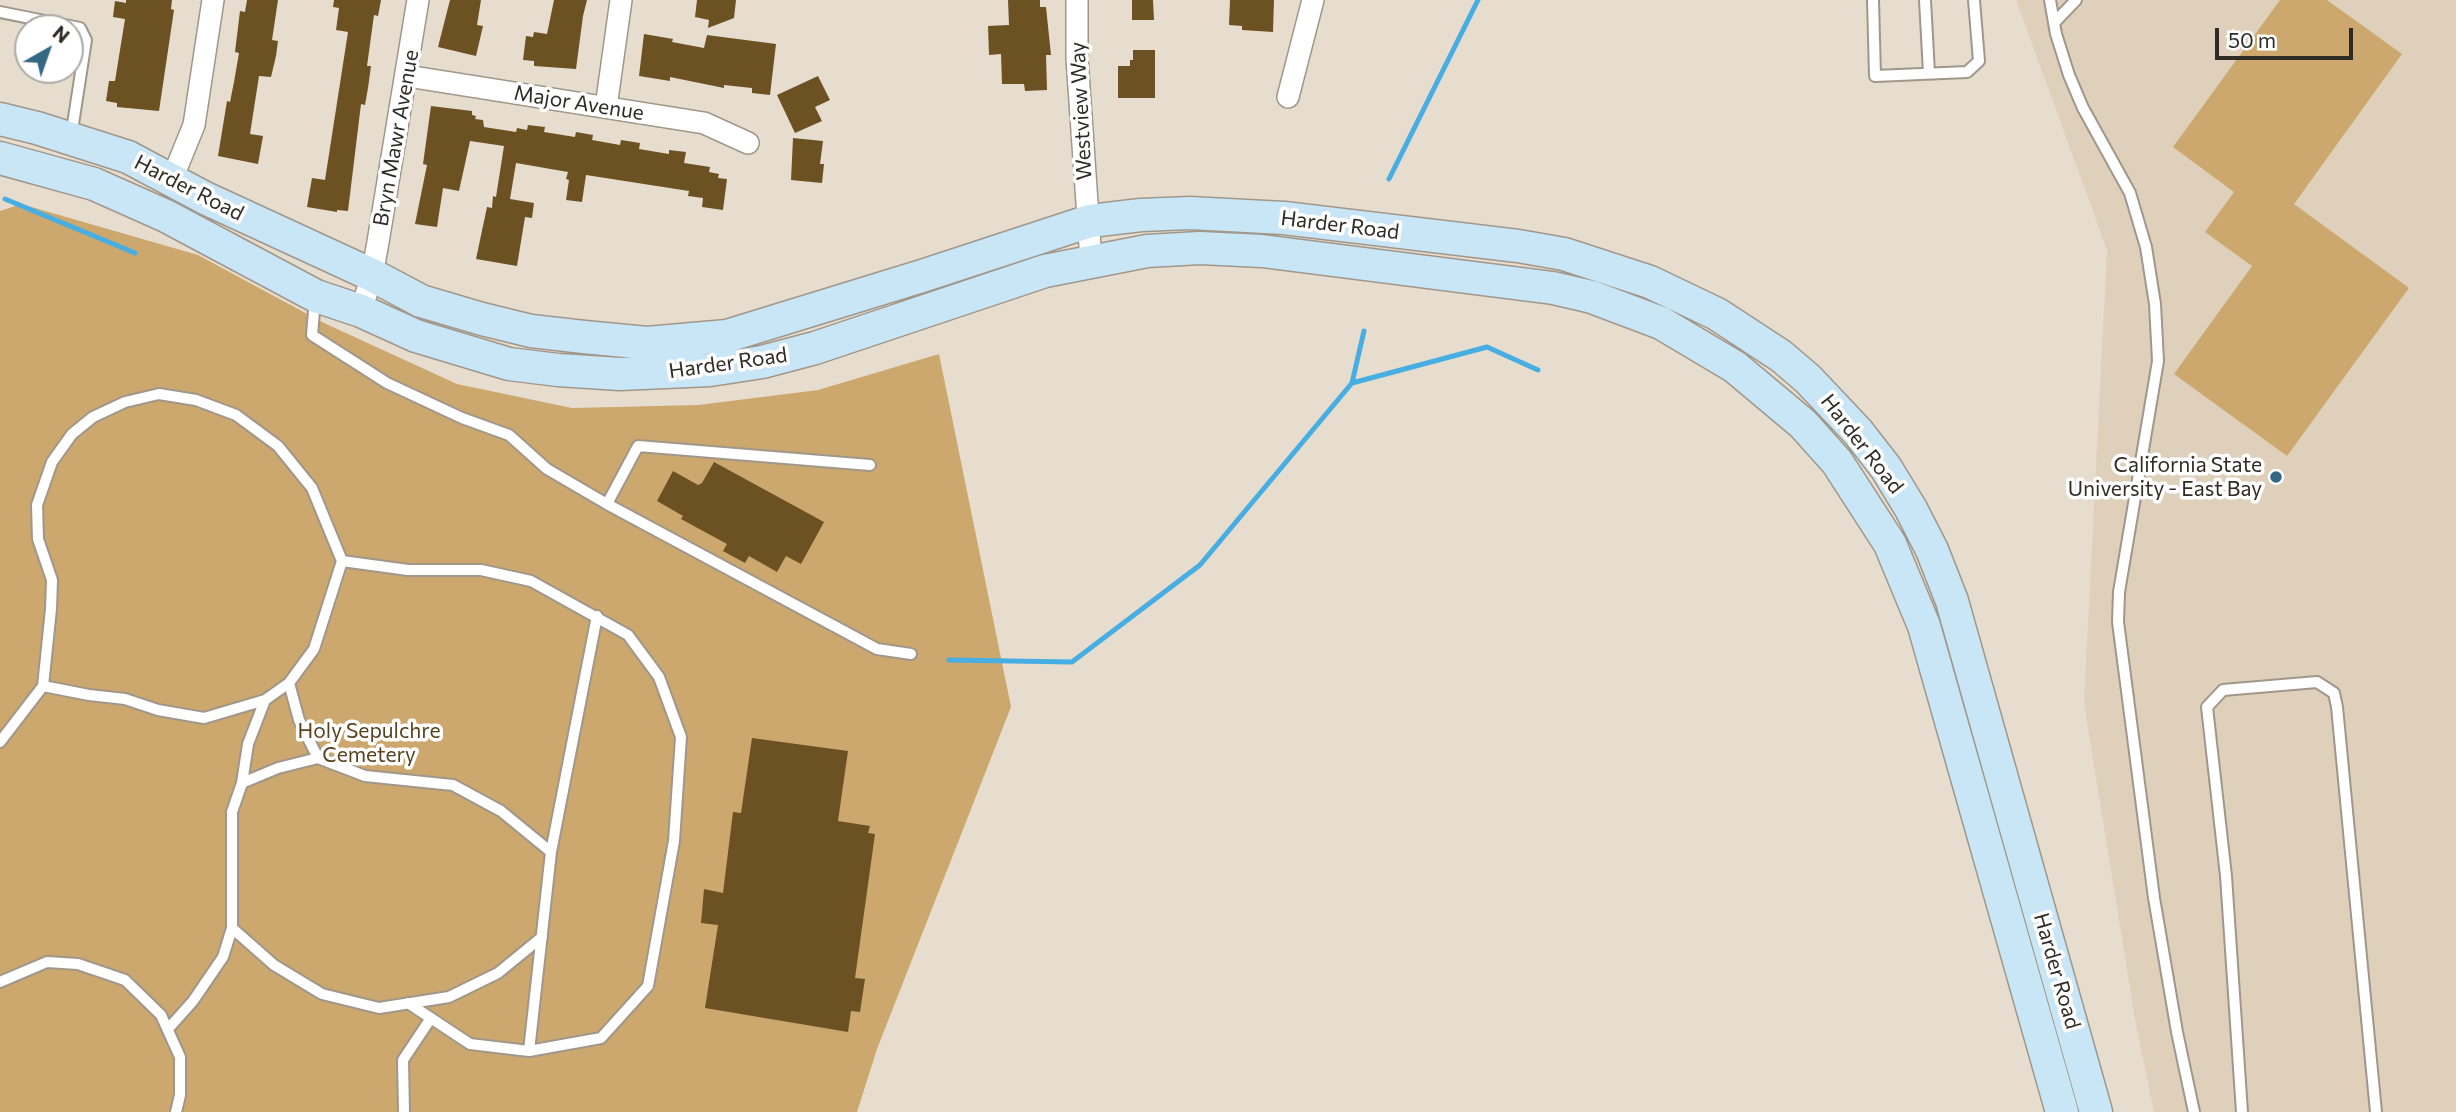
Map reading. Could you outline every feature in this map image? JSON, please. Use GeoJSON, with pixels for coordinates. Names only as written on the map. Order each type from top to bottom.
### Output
{"type":"FeatureCollection","features":[{"type":"Feature","properties":{"kind":"street"},"geometry":{"type":"LineString","coordinates":[[172,179],[194,125],[213,0]]}},
{"type":"Feature","properties":{"kind":"street","name":"Bryn Mawr Avenue"},"geometry":{"type":"LineString","coordinates":[[372,275],[418,0]]}},
{"type":"Feature","properties":{"kind":"street"},"geometry":{"type":"LineString","coordinates":[[606,107],[621,0]]}},
{"type":"Feature","properties":{"kind":"street","name":"Westview Way"},"geometry":{"type":"LineString","coordinates":[[1077,0],[1077,58],[1083,162],[1090,221]]}},
{"type":"Feature","properties":{"kind":"street"},"geometry":{"type":"LineString","coordinates":[[1289,97],[1314,0]]}},
{"type":"Feature","properties":{"kind":"street","name":"Major Avenue"},"geometry":{"type":"LineString","coordinates":[[407,76],[704,123],[748,144]]}},
{"type":"Feature","properties":{"kind":"street","name":"Harder Road"},"geometry":{"type":"LineString","coordinates":[[0,119],[128,157],[205,198],[372,275],[421,301],[531,331],[647,343],[727,336],[1090,221],[1141,215],[1240,214],[1492,243],[1564,254],[1650,282],[1717,314],[1759,341],[1832,401],[1886,468],[1932,550],[1952,601],[2096,1112]]}},
{"type":"Feature","properties":{"kind":"street","name":"Harder Road"},"geometry":{"type":"LineString","coordinates":[[0,158],[94,184],[166,216],[316,296],[360,311],[416,336],[509,364],[620,374],[710,370],[762,362],[816,348],[1045,271],[1147,251],[1200,248],[1262,251],[1552,288],[1592,297],[1661,323],[1735,367],[1803,424],[1837,462],[1890,544],[1924,626],[2062,1112]]}},
{"type":"Feature","properties":{"kind":"street"},"geometry":{"type":"LineString","coordinates":[[1090,221],[1091,261]]}},
{"type":"Feature","properties":{"kind":"street"},"geometry":{"type":"LineString","coordinates":[[360,311],[372,275]]}},
{"type":"Feature","properties":{"kind":"lane"},"geometry":{"type":"LineString","coordinates":[[1873,0],[1875,76],[1967,72],[1979,61],[1973,0]]}},
{"type":"Feature","properties":{"kind":"lane"},"geometry":{"type":"LineString","coordinates":[[1924,0],[1929,73]]}},
{"type":"Feature","properties":{"kind":"lane"},"geometry":{"type":"LineString","coordinates":[[2050,0],[2064,60],[2083,108],[2130,194],[2148,254],[2155,304],[2158,360],[2119,592],[2118,622],[2143,822],[2175,1019],[2194,1112]]}},
{"type":"Feature","properties":{"kind":"lane"},"geometry":{"type":"LineString","coordinates":[[2054,23],[2076,0]]}},
{"type":"Feature","properties":{"kind":"lane"},"geometry":{"type":"LineString","coordinates":[[0,12],[80,28],[86,40],[71,139]]}},
{"type":"Feature","properties":{"kind":"lane"},"geometry":{"type":"LineString","coordinates":[[316,296],[312,335],[387,383],[462,418],[509,435],[547,469],[607,504],[877,649],[911,654]]}},
{"type":"Feature","properties":{"kind":"lane"},"geometry":{"type":"LineString","coordinates":[[0,742],[43,686],[52,580],[38,540],[37,505],[52,462],[72,434],[93,416],[125,402],[159,394],[196,400],[236,415],[278,446],[312,488],[342,561],[314,649],[289,683],[265,700],[204,718],[158,710],[125,699],[43,686]]}},
{"type":"Feature","properties":{"kind":"lane"},"geometry":{"type":"LineString","coordinates":[[607,504],[638,446],[870,465]]}},
{"type":"Feature","properties":{"kind":"lane"},"geometry":{"type":"LineString","coordinates":[[342,561],[408,570],[481,570],[531,581],[628,635],[659,677],[681,737],[674,841],[648,986],[601,1038],[528,1051],[470,1044],[408,1003]]}},
{"type":"Feature","properties":{"kind":"lane"},"geometry":{"type":"LineString","coordinates":[[528,1051],[551,852],[597,616]]}},
{"type":"Feature","properties":{"kind":"lane"},"geometry":{"type":"LineString","coordinates":[[2242,1112],[2226,876],[2207,707],[2223,690],[2316,682],[2334,693],[2337,707],[2376,1112]]}},
{"type":"Feature","properties":{"kind":"lane"},"geometry":{"type":"LineString","coordinates":[[289,683],[299,720],[318,758]]}},
{"type":"Feature","properties":{"kind":"lane"},"geometry":{"type":"LineString","coordinates":[[168,1030],[193,1001],[223,957],[232,928],[232,812],[242,783],[248,744],[265,700]]}},
{"type":"Feature","properties":{"kind":"lane"},"geometry":{"type":"LineString","coordinates":[[242,783],[278,768],[318,758],[365,776],[453,785],[501,811],[551,852]]}},
{"type":"Feature","properties":{"kind":"lane"},"geometry":{"type":"LineString","coordinates":[[232,928],[274,965],[322,994],[379,1007],[449,997],[498,972],[542,937]]}},
{"type":"Feature","properties":{"kind":"lane"},"geometry":{"type":"LineString","coordinates":[[0,982],[18,972],[47,962],[78,964],[124,980],[161,1015],[180,1057],[180,1095],[176,1112]]}},
{"type":"Feature","properties":{"kind":"lane"},"geometry":{"type":"LineString","coordinates":[[404,1112],[403,1060],[431,1018]]}},
{"type":"Feature","properties":{"kind":"shaded area","name":"California State University - East Bay"},"geometry":{"type":"Polygon","coordinates":[[[2016,0],[2456,0],[2456,1112],[2154,1112],[2135,1019],[2084,703],[2107,250],[2016,0]]]}},
{"type":"Feature","properties":{"kind":"green space"},"geometry":{"type":"Polygon","coordinates":[[[2280,0],[2327,0],[2402,54],[2294,204],[2409,288],[2287,456],[2174,374],[2252,266],[2205,232],[2234,192],[2173,147],[2280,0]]]}},
{"type":"Feature","properties":{"kind":"green space","name":"Holy Sepulchre Cemetery"},"geometry":{"type":"Polygon","coordinates":[[[21,204],[198,255],[324,323],[457,384],[572,408],[698,405],[818,390],[939,354],[1011,707],[877,1049],[857,1112],[0,1112],[0,211],[21,204]]]}},
{"type":"Feature","properties":{"kind":"building"},"geometry":{"type":"Polygon","coordinates":[[[126,0],[172,0],[171,9],[174,10],[159,111],[117,107],[117,103],[106,101],[109,81],[115,81],[125,19],[113,17],[115,1],[126,3],[126,0]]]}},
{"type":"Feature","properties":{"kind":"building"},"geometry":{"type":"Polygon","coordinates":[[[247,0],[278,0],[272,40],[278,41],[276,56],[271,77],[259,76],[250,134],[263,136],[258,164],[218,156],[227,101],[230,102],[239,53],[235,52],[240,11],[245,12],[247,0]]]}},
{"type":"Feature","properties":{"kind":"building"},"geometry":{"type":"Polygon","coordinates":[[[334,0],[381,0],[378,16],[374,15],[367,66],[371,66],[365,105],[361,104],[348,211],[337,212],[307,207],[312,178],[325,180],[348,32],[336,30],[339,8],[333,7],[334,0]]]}},
{"type":"Feature","properties":{"kind":"building"},"geometry":{"type":"Polygon","coordinates":[[[450,0],[481,0],[477,25],[483,26],[476,56],[438,47],[450,0]]]}},
{"type":"Feature","properties":{"kind":"building"},"geometry":{"type":"Polygon","coordinates":[[[554,0],[587,0],[576,69],[534,66],[534,61],[523,60],[526,36],[533,37],[534,32],[547,34],[554,0]]]}},
{"type":"Feature","properties":{"kind":"building"},"geometry":{"type":"Polygon","coordinates":[[[697,0],[736,0],[734,18],[708,28],[709,20],[695,17],[697,0]]]}},
{"type":"Feature","properties":{"kind":"building"},"geometry":{"type":"Polygon","coordinates":[[[1008,0],[1040,0],[1040,7],[1046,7],[1051,55],[1046,55],[1047,90],[1025,91],[1024,84],[1002,84],[1001,54],[989,55],[988,26],[1009,25],[1008,0]]]}},
{"type":"Feature","properties":{"kind":"building"},"geometry":{"type":"Polygon","coordinates":[[[1132,0],[1153,0],[1154,20],[1132,20],[1132,0]]]}},
{"type":"Feature","properties":{"kind":"building"},"geometry":{"type":"Polygon","coordinates":[[[1230,0],[1274,0],[1273,32],[1242,30],[1242,26],[1229,25],[1230,0]]]}},
{"type":"Feature","properties":{"kind":"building"},"geometry":{"type":"Polygon","coordinates":[[[644,34],[704,48],[707,35],[776,44],[770,95],[752,93],[752,88],[724,85],[724,88],[670,77],[670,81],[639,76],[644,34]]]}},
{"type":"Feature","properties":{"kind":"building"},"geometry":{"type":"Polygon","coordinates":[[[1133,50],[1155,50],[1155,98],[1118,98],[1118,66],[1130,66],[1133,50]]]}},
{"type":"Feature","properties":{"kind":"building"},"geometry":{"type":"Polygon","coordinates":[[[818,76],[830,100],[815,107],[822,121],[795,133],[777,95],[818,76]]]}},
{"type":"Feature","properties":{"kind":"building"},"geometry":{"type":"Polygon","coordinates":[[[431,106],[472,111],[475,119],[483,120],[484,127],[516,132],[517,128],[527,130],[528,125],[545,127],[544,132],[575,137],[576,132],[593,135],[592,140],[620,145],[621,140],[640,143],[639,149],[669,154],[669,150],[686,152],[684,163],[710,167],[709,172],[719,174],[718,178],[727,179],[723,210],[702,207],[703,198],[688,196],[689,191],[586,175],[582,202],[566,200],[568,172],[516,163],[510,199],[534,203],[532,218],[525,217],[517,266],[476,259],[487,207],[492,208],[493,196],[496,197],[504,146],[470,141],[459,191],[443,188],[437,227],[415,224],[427,165],[423,164],[431,106]]]}},
{"type":"Feature","properties":{"kind":"building"},"geometry":{"type":"Polygon","coordinates":[[[793,138],[823,141],[820,164],[824,164],[822,183],[791,180],[793,138]]]}},
{"type":"Feature","properties":{"kind":"building"},"geometry":{"type":"Polygon","coordinates":[[[714,462],[824,522],[801,564],[786,556],[777,572],[749,556],[745,563],[723,551],[727,544],[681,519],[683,516],[657,501],[673,471],[698,485],[702,483],[714,462]]]}},
{"type":"Feature","properties":{"kind":"building"},"geometry":{"type":"Polygon","coordinates":[[[752,738],[848,751],[838,821],[870,826],[868,833],[875,834],[855,978],[865,979],[860,1012],[851,1011],[848,1032],[705,1008],[718,925],[701,923],[704,889],[723,893],[733,812],[741,813],[752,738]]]}},
{"type":"Feature","properties":{"kind":"waterway"},"geometry":{"type":"LineString","coordinates":[[1389,179],[1478,0]]}},
{"type":"Feature","properties":{"kind":"waterway"},"geometry":{"type":"LineString","coordinates":[[5,199],[135,253]]}},
{"type":"Feature","properties":{"kind":"waterway"},"geometry":{"type":"LineString","coordinates":[[949,660],[1072,662],[1200,565],[1352,383],[1364,331]]}},
{"type":"Feature","properties":{"kind":"waterway"},"geometry":{"type":"LineString","coordinates":[[1352,383],[1487,347],[1538,370]]}},
{"type":"Feature","properties":{"kind":"place","name":"California State University - East Bay"},"geometry":{"type":"Point","coordinates":[2276,477]}}]}
